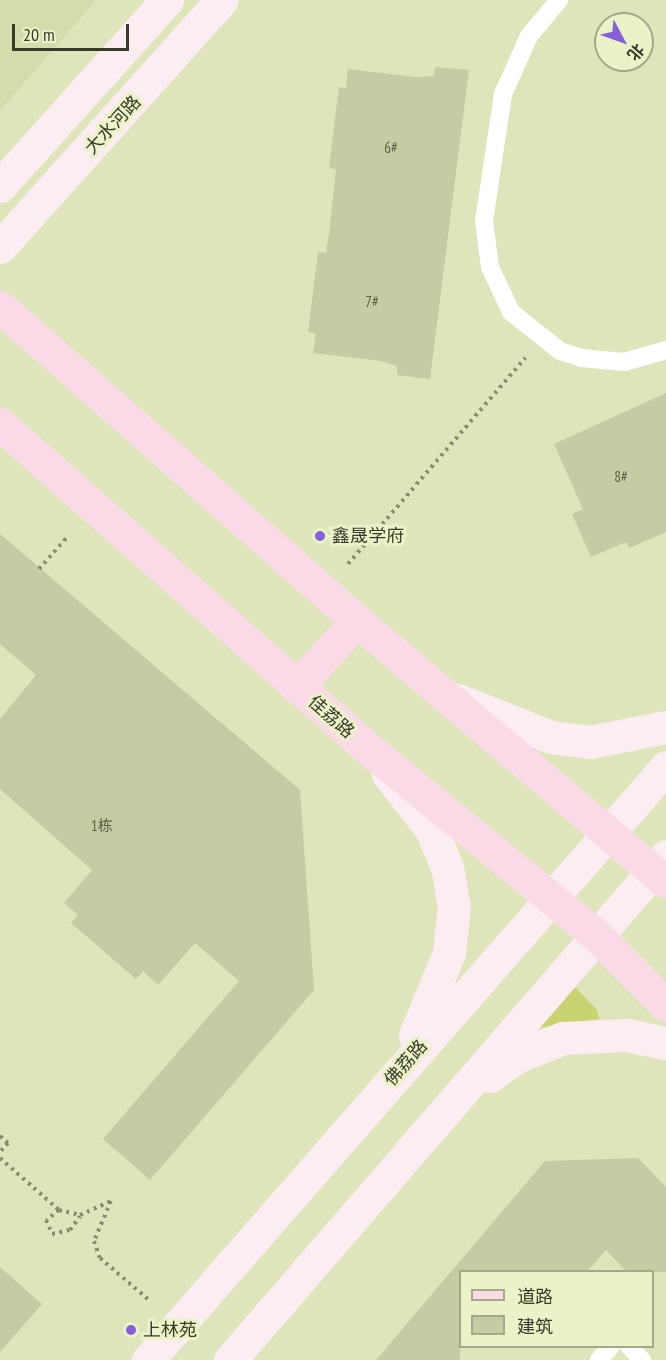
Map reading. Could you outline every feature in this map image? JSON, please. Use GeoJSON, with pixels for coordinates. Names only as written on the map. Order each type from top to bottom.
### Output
{"type":"FeatureCollection","features":[{"type":"Feature","properties":{"kind":"main road"},"geometry":{"type":"LineString","coordinates":[[0,186],[167,0]]}},
{"type":"Feature","properties":{"kind":"main road","name":"大水河路"},"geometry":{"type":"LineString","coordinates":[[0,247],[222,0]]}},
{"type":"Feature","properties":{"kind":"main road"},"geometry":{"type":"LineString","coordinates":[[0,307],[357,621],[609,830],[662,869],[597,936],[231,1360]]}},
{"type":"Feature","properties":{"kind":"main road","name":"佳荔路"},"geometry":{"type":"LineString","coordinates":[[0,424],[296,687],[597,936],[666,1005]]}},
{"type":"Feature","properties":{"kind":"main road"},"geometry":{"type":"LineString","coordinates":[[296,687],[357,621]]}},
{"type":"Feature","properties":{"kind":"main road"},"geometry":{"type":"LineString","coordinates":[[442,692],[509,724],[551,737],[590,742],[666,727]]}},
{"type":"Feature","properties":{"kind":"main road"},"geometry":{"type":"LineString","coordinates":[[365,746],[431,829],[447,867],[454,905],[454,931],[436,991],[394,1077]]}},
{"type":"Feature","properties":{"kind":"main road","name":"佛荔路"},"geometry":{"type":"LineString","coordinates":[[148,1360],[666,767]]}},
{"type":"Feature","properties":{"kind":"main road"},"geometry":{"type":"LineString","coordinates":[[455,1101],[516,1057],[563,1038],[627,1035],[666,1042]]}},
{"type":"Feature","properties":{"kind":"lane"},"geometry":{"type":"LineString","coordinates":[[559,0],[529,36],[503,94],[484,221],[485,244],[498,290],[511,312],[542,339],[560,351],[603,362],[624,362],[666,350]]}},
{"type":"Feature","properties":{"kind":"lane"},"geometry":{"type":"LineString","coordinates":[[599,1360],[610,1348]]}},
{"type":"Feature","properties":{"kind":"lane"},"geometry":{"type":"LineString","coordinates":[[630,1348],[642,1360]]}},
{"type":"Feature","properties":{"kind":"path"},"geometry":{"type":"LineString","coordinates":[[324,592],[542,339]]}},
{"type":"Feature","properties":{"kind":"path"},"geometry":{"type":"LineString","coordinates":[[39,569],[93,507]]}},
{"type":"Feature","properties":{"kind":"path"},"geometry":{"type":"LineString","coordinates":[[0,1136],[8,1143],[0,1152]]}},
{"type":"Feature","properties":{"kind":"path"},"geometry":{"type":"LineString","coordinates":[[0,1158],[59,1210],[80,1215]]}},
{"type":"Feature","properties":{"kind":"path"},"geometry":{"type":"LineString","coordinates":[[59,1210],[46,1220],[52,1234],[70,1230],[80,1215],[111,1201],[94,1241],[100,1258],[178,1325]]}},
{"type":"Feature","properties":{"kind":"shaded area"},"geometry":{"type":"Polygon","coordinates":[[[0,0],[96,0],[0,111],[0,0]]]}},
{"type":"Feature","properties":{"kind":"green space"},"geometry":{"type":"Polygon","coordinates":[[[572,984],[597,1010],[599,1019],[537,1028],[572,984]]]}},
{"type":"Feature","properties":{"kind":"building"},"geometry":{"type":"Polygon","coordinates":[[[435,67],[469,70],[430,379],[397,375],[397,366],[381,361],[313,353],[316,334],[308,332],[318,252],[326,253],[329,234],[336,169],[329,168],[339,87],[346,88],[348,69],[416,77],[434,76],[435,67]]]}},
{"type":"Feature","properties":{"kind":"building"},"geometry":{"type":"Polygon","coordinates":[[[666,393],[666,532],[629,548],[626,542],[591,557],[572,514],[583,509],[554,444],[666,393]]]}},
{"type":"Feature","properties":{"kind":"building"},"geometry":{"type":"Polygon","coordinates":[[[0,534],[300,790],[314,990],[150,1180],[103,1139],[239,981],[195,943],[158,985],[143,971],[136,979],[71,923],[78,915],[64,903],[92,870],[0,789],[0,719],[36,675],[0,644],[0,534]]]}},
{"type":"Feature","properties":{"kind":"building"},"geometry":{"type":"Polygon","coordinates":[[[638,1158],[666,1187],[666,1272],[625,1270],[606,1250],[589,1270],[459,1270],[460,1360],[376,1360],[545,1161],[638,1158]]]}},
{"type":"Feature","properties":{"kind":"building"},"geometry":{"type":"Polygon","coordinates":[[[0,1267],[42,1304],[0,1352],[0,1267]]]}},
{"type":"Feature","properties":{"kind":"place","name":"鑫晟学府"},"geometry":{"type":"Point","coordinates":[320,536]}},
{"type":"Feature","properties":{"kind":"place","name":"上林苑"},"geometry":{"type":"Point","coordinates":[131,1330]}}]}
